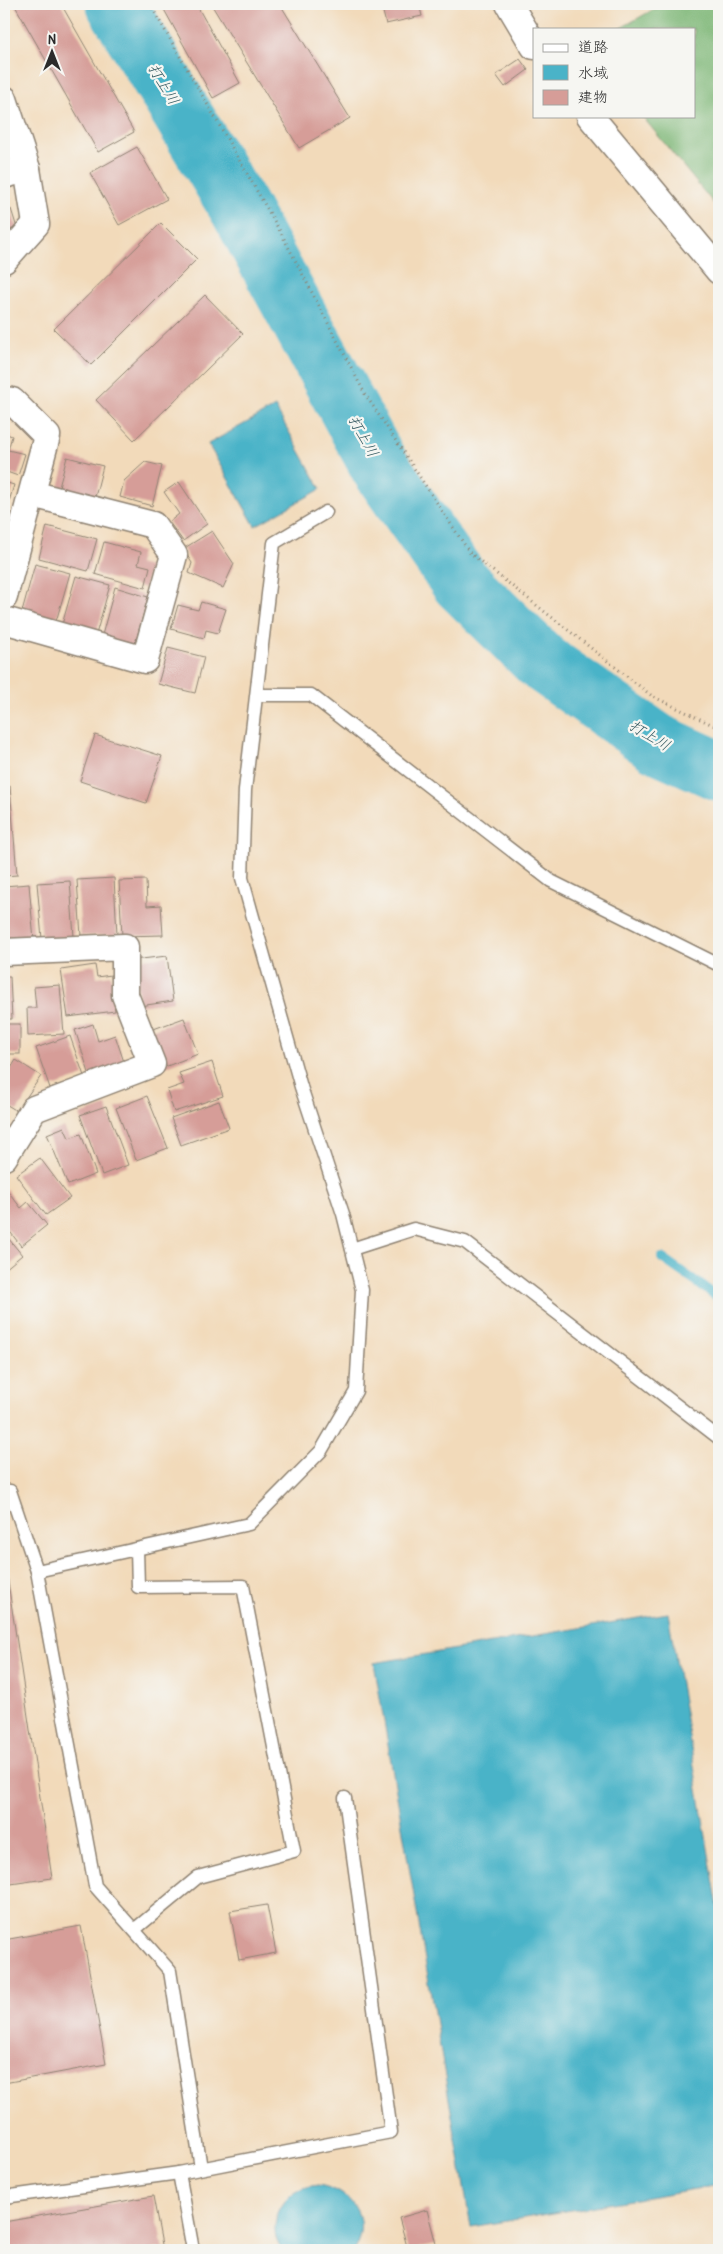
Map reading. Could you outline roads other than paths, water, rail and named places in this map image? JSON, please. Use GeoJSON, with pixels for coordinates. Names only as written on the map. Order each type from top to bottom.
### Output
{"type":"FeatureCollection","features":[{"type":"Feature","properties":{"kind":"street"},"geometry":{"type":"LineString","coordinates":[[509,4],[533,44]]}},
{"type":"Feature","properties":{"kind":"street"},"geometry":{"type":"LineString","coordinates":[[4,99],[15,172],[36,224],[4,260]]}},
{"type":"Feature","properties":{"kind":"street"},"geometry":{"type":"LineString","coordinates":[[592,118],[719,271]]}},
{"type":"Feature","properties":{"kind":"street"},"geometry":{"type":"LineString","coordinates":[[4,400],[12,401],[47,436],[4,597]]}},
{"type":"Feature","properties":{"kind":"street"},"geometry":{"type":"LineString","coordinates":[[4,620],[145,660],[174,555],[153,525],[32,494]]}},
{"type":"Feature","properties":{"kind":"street"},"geometry":{"type":"LineString","coordinates":[[4,952],[124,947],[125,995],[152,1064],[34,1109],[4,1157]]}},
{"type":"Feature","properties":{"kind":"lane"},"geometry":{"type":"LineString","coordinates":[[38,1570],[249,1524],[320,1451],[356,1391],[362,1290],[343,1214],[301,1087],[242,878],[245,790],[258,695],[274,543],[326,512]]}},
{"type":"Feature","properties":{"kind":"lane"},"geometry":{"type":"LineString","coordinates":[[258,695],[311,695],[551,881],[719,964]]}},
{"type":"Feature","properties":{"kind":"lane"},"geometry":{"type":"LineString","coordinates":[[352,1249],[414,1229],[465,1242],[719,1438]]}},
{"type":"Feature","properties":{"kind":"lane"},"geometry":{"type":"LineString","coordinates":[[4,1492],[10,1491],[38,1570],[95,1886],[170,1971],[200,2168]]}},
{"type":"Feature","properties":{"kind":"lane"},"geometry":{"type":"LineString","coordinates":[[134,1930],[198,1877],[294,1851],[243,1586],[138,1587],[137,1549]]}},
{"type":"Feature","properties":{"kind":"lane"},"geometry":{"type":"LineString","coordinates":[[4,2197],[178,2173],[391,2132],[345,1798]]}},
{"type":"Feature","properties":{"kind":"lane"},"geometry":{"type":"LineString","coordinates":[[178,2173],[193,2250]]}},
{"type":"Feature","properties":{"kind":"water"},"geometry":{"type":"Polygon","coordinates":[[[275,407],[321,489],[255,526],[208,444],[275,407]]]}},
{"type":"Feature","properties":{"kind":"water"},"geometry":{"type":"Polygon","coordinates":[[[668,1613],[719,1913],[719,2185],[471,2227],[374,1663],[668,1613]]]}},
{"type":"Feature","properties":{"kind":"water"},"geometry":{"type":"Polygon","coordinates":[[[318,2185],[340,2193],[349,2199],[355,2207],[361,2227],[354,2250],[282,2250],[277,2242],[275,2224],[282,2206],[295,2192],[305,2187],[318,2185]]]}},
{"type":"Feature","properties":{"kind":"waterway","name":"打上川"},"geometry":{"type":"LineString","coordinates":[[116,4],[239,208],[380,467],[461,583],[543,663],[657,743],[719,771]]}},
{"type":"Feature","properties":{"kind":"waterway"},"geometry":{"type":"LineString","coordinates":[[662,1258],[719,1298]]}}]}
